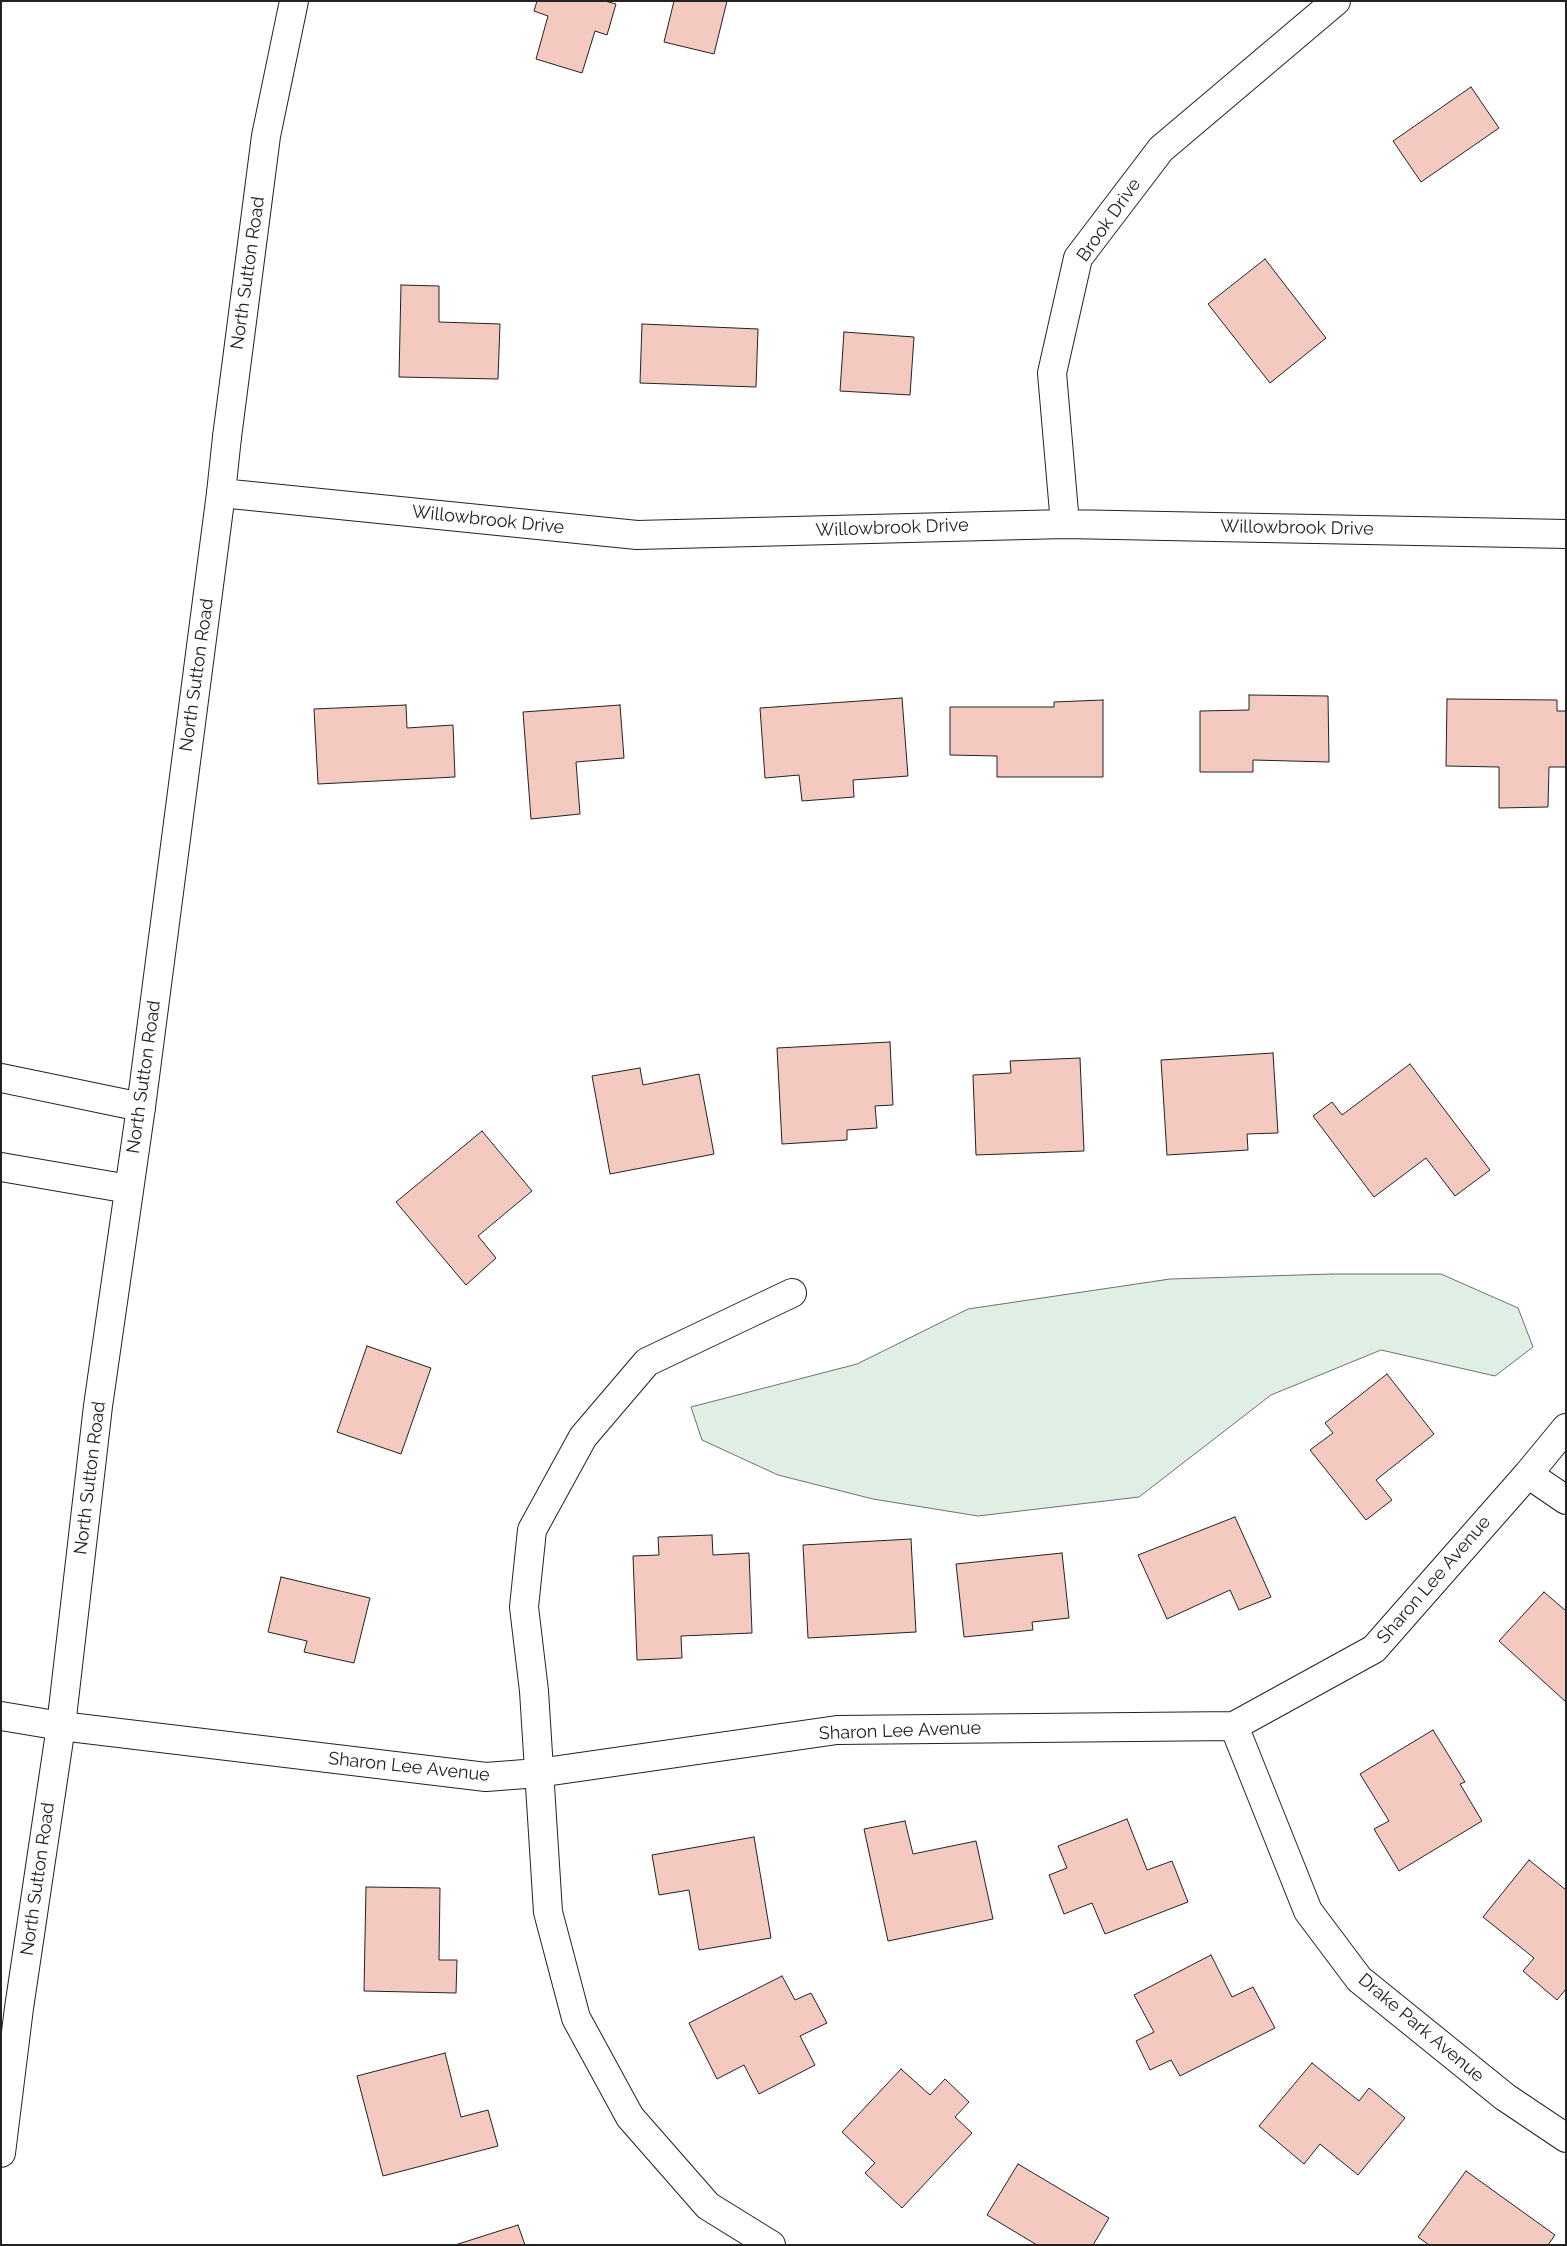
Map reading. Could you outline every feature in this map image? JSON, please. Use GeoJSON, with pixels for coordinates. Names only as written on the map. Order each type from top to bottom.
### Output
{"type":"FeatureCollection","features":[{"type":"Feature","properties":{"kind":"street","name":"North Sutton Road"},"geometry":{"type":"LineString","coordinates":[[1,2153],[19,2008],[60,1726],[98,1406],[141,1107],[266,136],[294,1]]}},
{"type":"Feature","properties":{"kind":"street","name":"Brook Drive"},"geometry":{"type":"LineString","coordinates":[[1065,524],[1052,373],[1078,258],[1160,149],[1336,1]]}},
{"type":"Feature","properties":{"kind":"street","name":"Willowbrook Drive"},"geometry":{"type":"LineString","coordinates":[[221,494],[637,535],[1065,524],[1566,534]]}},
{"type":"Feature","properties":{"kind":"street"},"geometry":{"type":"LineString","coordinates":[[1,1078],[141,1107]]}},
{"type":"Feature","properties":{"kind":"street"},"geometry":{"type":"LineString","coordinates":[[1,1167],[129,1189]]}},
{"type":"Feature","properties":{"kind":"street"},"geometry":{"type":"LineString","coordinates":[[771,2245],[708,2206],[630,2117],[576,2018],[548,1912],[534,1691],[524,1607],[532,1530],[583,1438],[647,1362],[792,1293]]}},
{"type":"Feature","properties":{"kind":"street","name":"Sharon Lee Avenue"},"geometry":{"type":"LineString","coordinates":[[1,1716],[60,1726],[486,1777],[538,1773],[837,1730],[1234,1726],[1374,1649],[1566,1428]]}},
{"type":"Feature","properties":{"kind":"street"},"geometry":{"type":"LineString","coordinates":[[1528,1474],[1566,1500]]}},
{"type":"Feature","properties":{"kind":"street","name":"Drake Park Avenue"},"geometry":{"type":"LineString","coordinates":[[1234,1726],[1308,1912],[1358,1979],[1505,2097],[1566,2138]]}},
{"type":"Feature","properties":{"kind":"green space"},"geometry":{"type":"Polygon","coordinates":[[[1332,1274],[1441,1274],[1518,1308],[1533,1347],[1495,1376],[1381,1350],[1271,1395],[1139,1497],[978,1516],[873,1499],[778,1475],[702,1440],[691,1407],[857,1364],[968,1309],[1170,1279],[1332,1274]]]}},
{"type":"Feature","properties":{"kind":"building"},"geometry":{"type":"Polygon","coordinates":[[[537,1],[605,1],[616,4],[607,35],[595,31],[582,73],[536,59],[548,16],[534,11],[537,1]]]}},
{"type":"Feature","properties":{"kind":"building"},"geometry":{"type":"Polygon","coordinates":[[[674,1],[727,1],[714,54],[664,42],[674,1]]]}},
{"type":"Feature","properties":{"kind":"building"},"geometry":{"type":"Polygon","coordinates":[[[1471,87],[1499,128],[1421,182],[1393,141],[1471,87]]]}},
{"type":"Feature","properties":{"kind":"building"},"geometry":{"type":"Polygon","coordinates":[[[1265,259],[1326,338],[1270,383],[1208,304],[1265,259]]]}},
{"type":"Feature","properties":{"kind":"building"},"geometry":{"type":"Polygon","coordinates":[[[401,285],[439,286],[439,322],[500,324],[498,379],[399,377],[401,285]]]}},
{"type":"Feature","properties":{"kind":"building"},"geometry":{"type":"Polygon","coordinates":[[[642,324],[758,329],[756,387],[640,383],[642,324]]]}},
{"type":"Feature","properties":{"kind":"building"},"geometry":{"type":"Polygon","coordinates":[[[844,332],[914,337],[910,395],[840,391],[844,332]]]}},
{"type":"Feature","properties":{"kind":"building"},"geometry":{"type":"Polygon","coordinates":[[[1249,695],[1328,696],[1329,762],[1253,760],[1253,772],[1200,772],[1200,711],[1249,710],[1249,695]]]}},
{"type":"Feature","properties":{"kind":"building"},"geometry":{"type":"Polygon","coordinates":[[[902,698],[908,776],[853,780],[854,797],[802,801],[799,775],[765,778],[760,708],[902,698]]]}},
{"type":"Feature","properties":{"kind":"building"},"geometry":{"type":"Polygon","coordinates":[[[1447,699],[1557,700],[1557,711],[1566,711],[1566,767],[1549,767],[1548,807],[1499,808],[1499,767],[1446,766],[1447,699]]]}},
{"type":"Feature","properties":{"kind":"building"},"geometry":{"type":"Polygon","coordinates":[[[1103,700],[1103,777],[997,777],[997,756],[950,755],[950,707],[1054,707],[1054,702],[1103,700]]]}},
{"type":"Feature","properties":{"kind":"building"},"geometry":{"type":"Polygon","coordinates":[[[406,705],[407,728],[453,725],[455,777],[318,784],[314,709],[406,705]]]}},
{"type":"Feature","properties":{"kind":"building"},"geometry":{"type":"Polygon","coordinates":[[[620,705],[624,758],[576,762],[580,814],[531,819],[523,712],[620,705]]]}},
{"type":"Feature","properties":{"kind":"building"},"geometry":{"type":"Polygon","coordinates":[[[890,1042],[893,1105],[875,1106],[877,1128],[847,1130],[847,1140],[782,1144],[777,1048],[890,1042]]]}},
{"type":"Feature","properties":{"kind":"building"},"geometry":{"type":"Polygon","coordinates":[[[1273,1053],[1278,1133],[1247,1134],[1248,1150],[1167,1155],[1161,1060],[1273,1053]]]}},
{"type":"Feature","properties":{"kind":"building"},"geometry":{"type":"Polygon","coordinates":[[[1080,1058],[1084,1151],[976,1155],[973,1075],[1011,1073],[1010,1061],[1080,1058]]]}},
{"type":"Feature","properties":{"kind":"building"},"geometry":{"type":"Polygon","coordinates":[[[1410,1064],[1490,1170],[1455,1196],[1426,1158],[1374,1197],[1313,1116],[1332,1102],[1342,1115],[1410,1064]]]}},
{"type":"Feature","properties":{"kind":"building"},"geometry":{"type":"Polygon","coordinates":[[[640,1068],[643,1085],[699,1074],[714,1154],[610,1174],[592,1076],[640,1068]]]}},
{"type":"Feature","properties":{"kind":"building"},"geometry":{"type":"Polygon","coordinates":[[[482,1131],[532,1191],[478,1236],[496,1258],[466,1285],[396,1202],[482,1131]]]}},
{"type":"Feature","properties":{"kind":"building"},"geometry":{"type":"Polygon","coordinates":[[[367,1346],[431,1368],[401,1454],[337,1432],[367,1346]]]}},
{"type":"Feature","properties":{"kind":"building"},"geometry":{"type":"Polygon","coordinates":[[[1387,1374],[1434,1434],[1376,1480],[1392,1500],[1366,1520],[1310,1450],[1333,1433],[1325,1423],[1387,1374]]]}},
{"type":"Feature","properties":{"kind":"building"},"geometry":{"type":"Polygon","coordinates":[[[1235,1517],[1271,1597],[1239,1610],[1230,1590],[1167,1619],[1138,1555],[1235,1517]]]}},
{"type":"Feature","properties":{"kind":"building"},"geometry":{"type":"Polygon","coordinates":[[[712,1535],[713,1555],[749,1553],[752,1633],[681,1636],[682,1658],[637,1660],[633,1556],[659,1555],[658,1537],[712,1535]]]}},
{"type":"Feature","properties":{"kind":"building"},"geometry":{"type":"Polygon","coordinates":[[[911,1539],[916,1632],[808,1638],[803,1545],[911,1539]]]}},
{"type":"Feature","properties":{"kind":"building"},"geometry":{"type":"Polygon","coordinates":[[[1062,1553],[1069,1618],[1032,1622],[1033,1630],[964,1637],[956,1564],[1062,1553]]]}},
{"type":"Feature","properties":{"kind":"building"},"geometry":{"type":"Polygon","coordinates":[[[281,1577],[370,1598],[354,1663],[304,1652],[307,1641],[268,1632],[281,1577]]]}},
{"type":"Feature","properties":{"kind":"building"},"geometry":{"type":"Polygon","coordinates":[[[1544,1592],[1566,1611],[1566,1702],[1499,1641],[1544,1592]]]}},
{"type":"Feature","properties":{"kind":"building"},"geometry":{"type":"Polygon","coordinates":[[[1433,1730],[1465,1782],[1460,1784],[1482,1821],[1399,1871],[1374,1829],[1389,1821],[1360,1774],[1433,1730]]]}},
{"type":"Feature","properties":{"kind":"building"},"geometry":{"type":"Polygon","coordinates":[[[1127,1819],[1147,1870],[1172,1861],[1188,1902],[1105,1934],[1092,1903],[1064,1914],[1049,1875],[1067,1868],[1058,1846],[1127,1819]]]}},
{"type":"Feature","properties":{"kind":"building"},"geometry":{"type":"Polygon","coordinates":[[[905,1821],[913,1854],[976,1841],[993,1919],[888,1941],[864,1829],[905,1821]]]}},
{"type":"Feature","properties":{"kind":"building"},"geometry":{"type":"Polygon","coordinates":[[[754,1837],[771,1938],[699,1950],[689,1890],[659,1895],[652,1855],[754,1837]]]}},
{"type":"Feature","properties":{"kind":"building"},"geometry":{"type":"Polygon","coordinates":[[[1529,1860],[1566,1890],[1566,1989],[1557,2000],[1523,1971],[1534,1958],[1483,1917],[1529,1860]]]}},
{"type":"Feature","properties":{"kind":"building"},"geometry":{"type":"Polygon","coordinates":[[[366,1887],[440,1888],[439,1960],[457,1960],[456,1993],[364,1991],[366,1887]]]}},
{"type":"Feature","properties":{"kind":"building"},"geometry":{"type":"Polygon","coordinates":[[[1211,1955],[1232,1997],[1253,1987],[1275,2028],[1180,2076],[1171,2060],[1150,2070],[1136,2041],[1154,2032],[1134,1995],[1211,1955]]]}},
{"type":"Feature","properties":{"kind":"building"},"geometry":{"type":"Polygon","coordinates":[[[782,1976],[795,2000],[811,1993],[827,2023],[800,2036],[815,2065],[759,2094],[744,2065],[717,2079],[689,2023],[782,1976]]]}},
{"type":"Feature","properties":{"kind":"building"},"geometry":{"type":"Polygon","coordinates":[[[445,2053],[461,2117],[488,2110],[498,2146],[383,2176],[357,2076],[445,2053]]]}},
{"type":"Feature","properties":{"kind":"building"},"geometry":{"type":"Polygon","coordinates":[[[1312,2063],[1359,2101],[1369,2088],[1405,2118],[1358,2175],[1320,2144],[1304,2164],[1259,2126],[1312,2063]]]}},
{"type":"Feature","properties":{"kind":"building"},"geometry":{"type":"Polygon","coordinates":[[[901,2069],[930,2095],[945,2079],[969,2102],[955,2117],[972,2133],[902,2208],[865,2173],[875,2163],[842,2132],[901,2069]]]}},
{"type":"Feature","properties":{"kind":"building"},"geometry":{"type":"Polygon","coordinates":[[[1018,2164],[1109,2218],[1093,2245],[1037,2245],[987,2215],[1018,2164]]]}},
{"type":"Feature","properties":{"kind":"building"},"geometry":{"type":"Polygon","coordinates":[[[1466,2171],[1555,2235],[1548,2245],[1429,2245],[1418,2237],[1466,2171]]]}},
{"type":"Feature","properties":{"kind":"building"},"geometry":{"type":"Polygon","coordinates":[[[518,2225],[525,2245],[455,2245],[518,2225]]]}}]}
